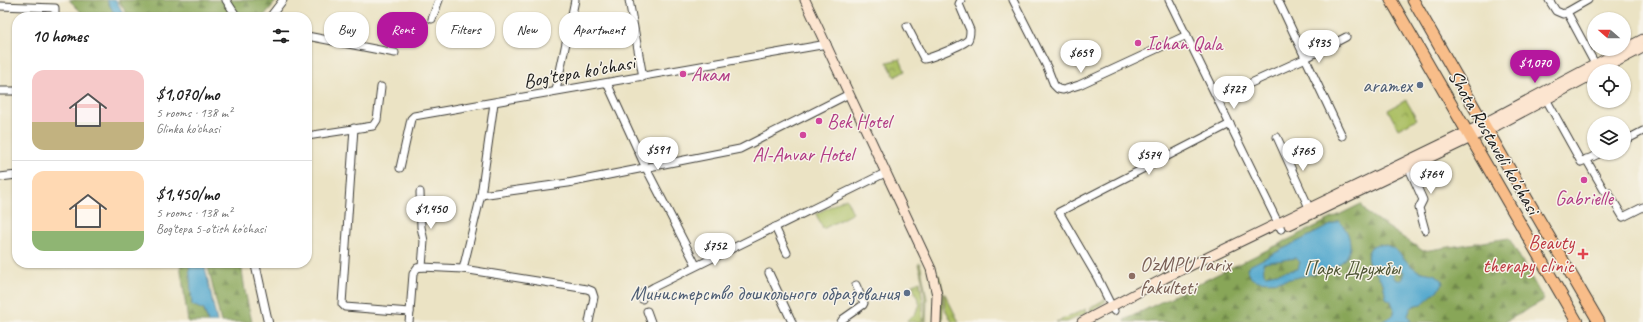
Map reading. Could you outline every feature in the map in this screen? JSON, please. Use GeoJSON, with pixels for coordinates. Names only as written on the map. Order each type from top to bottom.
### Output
{"type":"FeatureCollection","features":[{"type":"Feature","properties":{"kind":"main road"},"geometry":{"type":"LineString","coordinates":[[805,0],[827,44],[931,269],[935,282],[937,301],[936,322]]}},
{"type":"Feature","properties":{"kind":"main road","name":"Shota Rustaveli ko'chasi"},"geometry":{"type":"LineString","coordinates":[[1391,0],[1577,322]]}},
{"type":"Feature","properties":{"kind":"main road","name":"Shota Rustaveli ko'chasi"},"geometry":{"type":"LineString","coordinates":[[1414,0],[1599,322]]}},
{"type":"Feature","properties":{"kind":"main road"},"geometry":{"type":"LineString","coordinates":[[1631,45],[1643,39]]}},
{"type":"Feature","properties":{"kind":"main road"},"geometry":{"type":"LineString","coordinates":[[1609,64],[1643,48]]}},
{"type":"Feature","properties":{"kind":"main road"},"geometry":{"type":"LineString","coordinates":[[1604,64],[1615,56]]}},
{"type":"Feature","properties":{"kind":"main road"},"geometry":{"type":"LineString","coordinates":[[1082,322],[1469,135],[1587,75]]}},
{"type":"Feature","properties":{"kind":"main road"},"geometry":{"type":"LineString","coordinates":[[1486,126],[1498,125],[1587,78]]}},
{"type":"Feature","properties":{"kind":"main road"},"geometry":{"type":"LineString","coordinates":[[922,252],[930,289],[930,322]]}},
{"type":"Feature","properties":{"kind":"main road"},"geometry":{"type":"LineString","coordinates":[[1092,322],[1112,308]]}},
{"type":"Feature","properties":{"kind":"street"},"geometry":{"type":"LineString","coordinates":[[226,0],[234,12]]}},
{"type":"Feature","properties":{"kind":"street"},"geometry":{"type":"LineString","coordinates":[[274,12],[283,0]]}},
{"type":"Feature","properties":{"kind":"street"},"geometry":{"type":"LineString","coordinates":[[432,19],[439,0]]}},
{"type":"Feature","properties":{"kind":"street"},"geometry":{"type":"LineString","coordinates":[[556,90],[575,0]]}},
{"type":"Feature","properties":{"kind":"street"},"geometry":{"type":"LineString","coordinates":[[629,0],[643,77]]}},
{"type":"Feature","properties":{"kind":"street"},"geometry":{"type":"LineString","coordinates":[[907,26],[924,58],[930,58],[946,51],[968,40],[970,35],[970,30],[959,4],[961,0]]}},
{"type":"Feature","properties":{"kind":"street"},"geometry":{"type":"LineString","coordinates":[[1013,0],[1047,67],[1054,85],[1058,89],[1063,90],[1079,85],[1187,35]]}},
{"type":"Feature","properties":{"kind":"street"},"geometry":{"type":"LineString","coordinates":[[1169,0],[1280,226]]}},
{"type":"Feature","properties":{"kind":"street"},"geometry":{"type":"LineString","coordinates":[[1278,0],[1342,136]]}},
{"type":"Feature","properties":{"kind":"street"},"geometry":{"type":"LineString","coordinates":[[1550,0],[1558,13],[1563,14],[1588,0]]}},
{"type":"Feature","properties":{"kind":"street"},"geometry":{"type":"LineString","coordinates":[[0,6],[55,8],[55,12]]}},
{"type":"Feature","properties":{"kind":"street"},"geometry":{"type":"LineString","coordinates":[[1567,12],[1595,64]]}},
{"type":"Feature","properties":{"kind":"street"},"geometry":{"type":"LineString","coordinates":[[312,37],[395,53]]}},
{"type":"Feature","properties":{"kind":"street"},"geometry":{"type":"LineString","coordinates":[[1218,98],[1306,58],[1346,37]]}},
{"type":"Feature","properties":{"kind":"street","name":"Bog'tepa ko'chasi"},"geometry":{"type":"LineString","coordinates":[[400,168],[412,117],[494,103],[556,90],[643,77],[827,44]]}},
{"type":"Feature","properties":{"kind":"street"},"geometry":{"type":"LineString","coordinates":[[607,83],[646,168],[696,265]]}},
{"type":"Feature","properties":{"kind":"street"},"geometry":{"type":"LineString","coordinates":[[312,135],[373,126],[377,120],[381,87]]}},
{"type":"Feature","properties":{"kind":"street"},"geometry":{"type":"LineString","coordinates":[[0,91],[12,91]]}},
{"type":"Feature","properties":{"kind":"street"},"geometry":{"type":"LineString","coordinates":[[481,195],[568,183],[740,148],[849,94]]}},
{"type":"Feature","properties":{"kind":"street"},"geometry":{"type":"LineString","coordinates":[[1546,99],[1584,160],[1604,190],[1608,192],[1623,218],[1643,207]]}},
{"type":"Feature","properties":{"kind":"street"},"geometry":{"type":"LineString","coordinates":[[462,269],[481,195],[494,103]]}},
{"type":"Feature","properties":{"kind":"street"},"geometry":{"type":"LineString","coordinates":[[1112,308],[1097,277],[1059,212],[1176,150],[1230,124]]}},
{"type":"Feature","properties":{"kind":"street"},"geometry":{"type":"LineString","coordinates":[[354,128],[342,304],[345,307],[410,312]]}},
{"type":"Feature","properties":{"kind":"street"},"geometry":{"type":"LineString","coordinates":[[1631,137],[1643,131]]}},
{"type":"Feature","properties":{"kind":"street"},"geometry":{"type":"LineString","coordinates":[[1277,137],[1311,212]]}},
{"type":"Feature","properties":{"kind":"street"},"geometry":{"type":"LineString","coordinates":[[1407,165],[1423,200],[1420,208],[1425,230]]}},
{"type":"Feature","properties":{"kind":"street"},"geometry":{"type":"LineString","coordinates":[[642,300],[642,294],[648,290],[885,172]]}},
{"type":"Feature","properties":{"kind":"street"},"geometry":{"type":"LineString","coordinates":[[0,177],[12,176]]}},
{"type":"Feature","properties":{"kind":"street"},"geometry":{"type":"LineString","coordinates":[[420,192],[421,227],[424,241],[422,267]]}},
{"type":"Feature","properties":{"kind":"street"},"geometry":{"type":"LineString","coordinates":[[775,227],[787,253]]}},
{"type":"Feature","properties":{"kind":"street"},"geometry":{"type":"LineString","coordinates":[[409,322],[413,274],[417,268],[422,267],[462,269],[587,288],[592,291],[594,297],[590,322]]}},
{"type":"Feature","properties":{"kind":"street"},"geometry":{"type":"LineString","coordinates":[[256,268],[268,322]]}},
{"type":"Feature","properties":{"kind":"street"},"geometry":{"type":"LineString","coordinates":[[769,273],[792,322]]}},
{"type":"Feature","properties":{"kind":"street"},"geometry":{"type":"LineString","coordinates":[[841,322],[864,303],[856,285]]}},
{"type":"Feature","properties":{"kind":"street"},"geometry":{"type":"LineString","coordinates":[[647,311],[651,322]]}},
{"type":"Feature","properties":{"kind":"green space"},"geometry":{"type":"Polygon","coordinates":[[[69,0],[107,0],[113,12],[81,12],[69,0]]]}},
{"type":"Feature","properties":{"kind":"green space"},"geometry":{"type":"Polygon","coordinates":[[[118,0],[277,0],[267,12],[126,12],[118,0]]]}},
{"type":"Feature","properties":{"kind":"green space"},"geometry":{"type":"Polygon","coordinates":[[[900,59],[905,71],[895,77],[887,62],[900,59]]]}},
{"type":"Feature","properties":{"kind":"green space"},"geometry":{"type":"Polygon","coordinates":[[[1406,100],[1417,119],[1398,129],[1388,110],[1406,100]]]}},
{"type":"Feature","properties":{"kind":"green space"},"geometry":{"type":"Polygon","coordinates":[[[846,198],[853,213],[823,229],[816,214],[846,198]]]}},
{"type":"Feature","properties":{"kind":"green space","name":"Парк Дружбы"},"geometry":{"type":"Polygon","coordinates":[[[1361,204],[1367,213],[1423,251],[1509,238],[1544,300],[1505,322],[1125,322],[1124,320],[1361,204]]]}},
{"type":"Feature","properties":{"kind":"green space"},"geometry":{"type":"Polygon","coordinates":[[[920,263],[927,299],[926,322],[924,322],[925,307],[922,278],[918,264],[920,263]]]}},
{"type":"Feature","properties":{"kind":"green space"},"geometry":{"type":"Polygon","coordinates":[[[181,268],[190,268],[208,322],[188,322],[181,268]]]}},
{"type":"Feature","properties":{"kind":"green space"},"geometry":{"type":"Polygon","coordinates":[[[208,268],[242,268],[252,322],[221,322],[208,268]]]}},
{"type":"Feature","properties":{"kind":"green space"},"geometry":{"type":"Polygon","coordinates":[[[936,272],[941,281],[942,288],[942,322],[940,322],[940,290],[936,272]]]}},
{"type":"Feature","properties":{"kind":"green space"},"geometry":{"type":"Polygon","coordinates":[[[920,281],[923,303],[922,322],[908,322],[907,320],[914,315],[920,305],[912,284],[920,281]]]}},
{"type":"Feature","properties":{"kind":"green space"},"geometry":{"type":"Polygon","coordinates":[[[944,292],[959,322],[952,322],[945,309],[944,292]]]}},
{"type":"Feature","properties":{"kind":"green space"},"geometry":{"type":"Polygon","coordinates":[[[1105,299],[1106,301],[1091,311],[1090,308],[1105,299]]]}},
{"type":"Feature","properties":{"kind":"green space"},"geometry":{"type":"Polygon","coordinates":[[[1086,309],[1087,313],[1067,322],[1056,322],[1086,309]]]}},
{"type":"Feature","properties":{"kind":"water"},"geometry":{"type":"Polygon","coordinates":[[[107,0],[116,0],[122,12],[113,12],[107,0]]]}},
{"type":"Feature","properties":{"kind":"water"},"geometry":{"type":"Polygon","coordinates":[[[1339,221],[1345,228],[1349,237],[1349,251],[1345,258],[1332,268],[1315,274],[1282,281],[1264,282],[1258,281],[1251,277],[1247,269],[1249,266],[1339,221]],[[1296,258],[1263,263],[1264,274],[1266,275],[1298,269],[1300,262],[1296,258]]]}},
{"type":"Feature","properties":{"kind":"water"},"geometry":{"type":"Polygon","coordinates":[[[1375,245],[1386,245],[1392,248],[1414,268],[1419,271],[1434,274],[1442,280],[1443,284],[1441,287],[1422,304],[1415,305],[1411,308],[1408,315],[1411,322],[1381,322],[1392,316],[1394,309],[1391,301],[1386,298],[1383,283],[1368,262],[1367,256],[1369,250],[1375,245]],[[1400,269],[1396,270],[1393,274],[1394,278],[1397,280],[1402,280],[1404,272],[1400,269]]]}},
{"type":"Feature","properties":{"kind":"water"},"geometry":{"type":"Polygon","coordinates":[[[189,268],[205,268],[217,322],[208,322],[204,310],[192,305],[189,268]]]}},
{"type":"Feature","properties":{"kind":"place","name":"Ichan Qala"},"geometry":{"type":"Point","coordinates":[1138,43]}},
{"type":"Feature","properties":{"kind":"place","name":"Акам"},"geometry":{"type":"Point","coordinates":[683,74]}},
{"type":"Feature","properties":{"kind":"place","name":"aramex"},"geometry":{"type":"Point","coordinates":[1420,85]}},
{"type":"Feature","properties":{"kind":"place","name":"Bek Hotel"},"geometry":{"type":"Point","coordinates":[819,121]}},
{"type":"Feature","properties":{"kind":"place","name":"Al-Anvar Hotel"},"geometry":{"type":"Point","coordinates":[803,135]}},
{"type":"Feature","properties":{"kind":"place","name":"Gabrielle"},"geometry":{"type":"Point","coordinates":[1584,180]}},
{"type":"Feature","properties":{"kind":"place","name":"Beauty therapy clinic"},"geometry":{"type":"Point","coordinates":[1583,254]}},
{"type":"Feature","properties":{"kind":"place","name":"O'zMPU Tarix fakulteti"},"geometry":{"type":"Point","coordinates":[1132,276]}},
{"type":"Feature","properties":{"kind":"place","name":"Министерство дошкольного образования"},"geometry":{"type":"Point","coordinates":[907,293]}}]}
